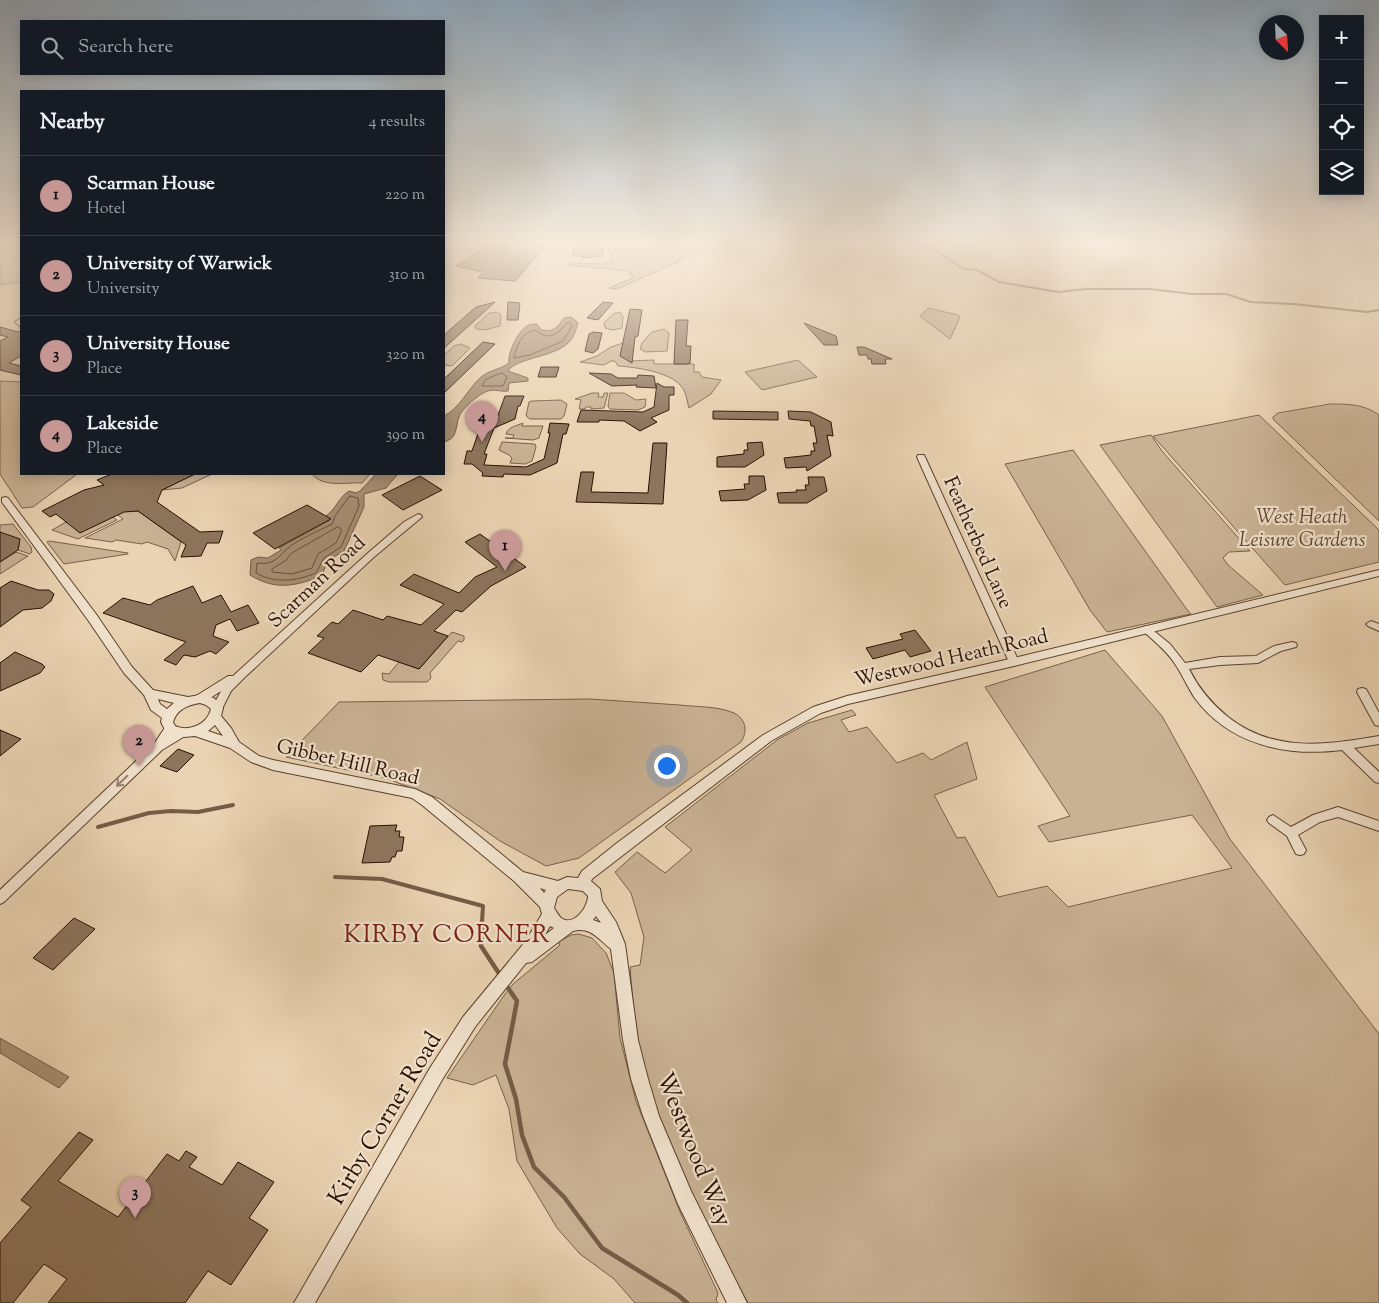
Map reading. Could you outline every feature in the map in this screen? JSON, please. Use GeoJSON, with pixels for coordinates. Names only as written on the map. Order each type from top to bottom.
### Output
{"type":"FeatureCollection","features":[{"type":"Feature","properties":{"kind":"street","name":"Featherbed Lane"},"geometry":{"type":"LineString","coordinates":[[920,457],[1001,642],[1014,662]]}},
{"type":"Feature","properties":{"kind":"street"},"geometry":{"type":"LineString","coordinates":[[0,490],[11,513],[79,608],[148,693],[155,707],[168,716]]}},
{"type":"Feature","properties":{"kind":"street","name":"Scarman Road"},"geometry":{"type":"LineString","coordinates":[[216,712],[227,690],[241,674],[371,555],[406,524],[418,517]]}},
{"type":"Feature","properties":{"kind":"street","name":"Westwood Heath Road"},"geometry":{"type":"LineString","coordinates":[[582,884],[587,875],[622,847],[768,738],[798,719],[817,710],[847,700],[1014,662],[1379,573]]}},
{"type":"Feature","properties":{"kind":"street"},"geometry":{"type":"LineString","coordinates":[[1146,629],[1162,642],[1182,667],[1201,698],[1229,725],[1253,738],[1275,746],[1302,749],[1345,746],[1379,740]]}},
{"type":"Feature","properties":{"kind":"street"},"geometry":{"type":"LineString","coordinates":[[1182,667],[1220,661],[1258,659],[1278,648],[1292,645]]}},
{"type":"Feature","properties":{"kind":"street","name":"Scarman Road"},"geometry":{"type":"LineString","coordinates":[[200,699],[241,674]]}},
{"type":"Feature","properties":{"kind":"street"},"geometry":{"type":"LineString","coordinates":[[1362,692],[1374,705],[1379,722]]}},
{"type":"Feature","properties":{"kind":"street"},"geometry":{"type":"LineString","coordinates":[[148,693],[187,701]]}},
{"type":"Feature","properties":{"kind":"street"},"geometry":{"type":"LineString","coordinates":[[200,699],[210,701],[216,712],[209,724],[196,731],[176,731],[167,724],[168,716],[174,708],[187,701],[200,699]]}},
{"type":"Feature","properties":{"kind":"street","name":"Gibbet Hill Road"},"geometry":{"type":"LineString","coordinates":[[216,712],[234,745]]}},
{"type":"Feature","properties":{"kind":"street"},"geometry":{"type":"LineString","coordinates":[[0,898],[176,731]]}},
{"type":"Feature","properties":{"kind":"street","name":"Gibbet Hill Road"},"geometry":{"type":"LineString","coordinates":[[196,731],[234,745],[255,759],[273,766],[368,783],[415,794],[427,800],[465,834],[519,877],[548,910]]}},
{"type":"Feature","properties":{"kind":"street"},"geometry":{"type":"LineString","coordinates":[[1345,746],[1379,779]]}},
{"type":"Feature","properties":{"kind":"street"},"geometry":{"type":"LineString","coordinates":[[1291,833],[1317,818],[1338,812],[1379,826]]}},
{"type":"Feature","properties":{"kind":"street"},"geometry":{"type":"LineString","coordinates":[[1273,820],[1291,833],[1300,850]]}},
{"type":"Feature","properties":{"kind":"street","name":"Gibbet Hill Road"},"geometry":{"type":"LineString","coordinates":[[519,877],[559,886]]}},
{"type":"Feature","properties":{"kind":"street"},"geometry":{"type":"LineString","coordinates":[[574,924],[591,915],[595,903],[593,893],[582,884],[559,886],[552,892],[548,910],[554,921],[574,924],[592,925],[601,929],[618,947]]}},
{"type":"Feature","properties":{"kind":"street","name":"Westwood Way"},"geometry":{"type":"LineString","coordinates":[[595,903],[610,923],[618,947],[634,1054],[654,1123],[692,1213],[737,1303]]}},
{"type":"Feature","properties":{"kind":"street","name":"Kirby Corner Road"},"geometry":{"type":"LineString","coordinates":[[304,1303],[436,1074],[469,1022],[530,947],[548,910]]}},
{"type":"Feature","properties":{"kind":"street","name":"Kirby Corner Road"},"geometry":{"type":"LineString","coordinates":[[514,967],[574,924]]}},
{"type":"Feature","properties":{"kind":"green space"},"geometry":{"type":"Polygon","coordinates":[[[928,308],[960,317],[950,339],[920,316],[928,308]]]}},
{"type":"Feature","properties":{"kind":"green space"},"geometry":{"type":"Polygon","coordinates":[[[497,312],[501,315],[500,326],[484,330],[476,329],[475,326],[489,313],[497,312]]]}},
{"type":"Feature","properties":{"kind":"green space"},"geometry":{"type":"Polygon","coordinates":[[[620,312],[623,317],[622,328],[613,330],[605,328],[604,323],[613,314],[620,312]]]}},
{"type":"Feature","properties":{"kind":"green space"},"geometry":{"type":"Polygon","coordinates":[[[664,329],[669,333],[667,351],[645,352],[640,349],[642,343],[652,332],[664,329]]]}},
{"type":"Feature","properties":{"kind":"green space"},"geometry":{"type":"Polygon","coordinates":[[[623,343],[628,361],[654,360],[654,364],[694,364],[694,372],[699,372],[702,377],[721,380],[711,394],[689,408],[683,388],[669,377],[643,369],[618,366],[615,361],[604,365],[580,362],[623,343]]]}},
{"type":"Feature","properties":{"kind":"green space"},"geometry":{"type":"Polygon","coordinates":[[[461,344],[470,348],[452,366],[445,365],[445,354],[454,346],[461,344]]]}},
{"type":"Feature","properties":{"kind":"green space"},"geometry":{"type":"Polygon","coordinates":[[[798,360],[817,377],[762,390],[745,372],[798,360]]]}},
{"type":"Feature","properties":{"kind":"green space"},"geometry":{"type":"Polygon","coordinates":[[[0,381],[20,382],[20,475],[76,475],[33,507],[22,508],[0,474],[0,381]]]}},
{"type":"Feature","properties":{"kind":"green space"},"geometry":{"type":"Polygon","coordinates":[[[592,393],[599,393],[598,397],[603,397],[604,393],[608,393],[604,408],[591,409],[591,407],[586,407],[585,409],[579,409],[581,400],[575,399],[592,393]]]}},
{"type":"Feature","properties":{"kind":"green space"},"geometry":{"type":"Polygon","coordinates":[[[610,393],[624,393],[636,400],[646,399],[645,407],[638,410],[610,409],[608,406],[610,393]]]}},
{"type":"Feature","properties":{"kind":"green space"},"geometry":{"type":"Polygon","coordinates":[[[561,400],[567,404],[564,416],[561,419],[530,419],[526,416],[529,402],[561,400]]]}},
{"type":"Feature","properties":{"kind":"green space"},"geometry":{"type":"Polygon","coordinates":[[[1330,404],[1362,407],[1379,415],[1379,521],[1273,419],[1278,413],[1330,404]]]}},
{"type":"Feature","properties":{"kind":"green space","name":"West Heath Leisure Gardens"},"geometry":{"type":"Polygon","coordinates":[[[1259,415],[1379,530],[1379,562],[1285,585],[1153,436],[1259,415]]]}},
{"type":"Feature","properties":{"kind":"green space"},"geometry":{"type":"Polygon","coordinates":[[[523,423],[522,426],[543,426],[539,438],[533,440],[505,438],[513,438],[514,435],[506,434],[507,432],[523,423]]]}},
{"type":"Feature","properties":{"kind":"green space"},"geometry":{"type":"Polygon","coordinates":[[[1151,435],[1162,451],[1250,551],[1229,552],[1223,558],[1228,565],[1263,595],[1217,607],[1100,445],[1151,435]]]}},
{"type":"Feature","properties":{"kind":"green space"},"geometry":{"type":"Polygon","coordinates":[[[502,442],[535,444],[536,447],[532,461],[525,464],[510,463],[512,458],[499,450],[502,442]]]}},
{"type":"Feature","properties":{"kind":"green space"},"geometry":{"type":"Polygon","coordinates":[[[1073,450],[1191,614],[1107,632],[1090,610],[1005,464],[1073,450]]]}},
{"type":"Feature","properties":{"kind":"green space"},"geometry":{"type":"Polygon","coordinates":[[[193,475],[210,475],[182,488],[162,490],[193,475]]]}},
{"type":"Feature","properties":{"kind":"green space"},"geometry":{"type":"Polygon","coordinates":[[[313,475],[369,475],[362,483],[328,483],[313,475]]]}},
{"type":"Feature","properties":{"kind":"green space"},"geometry":{"type":"Polygon","coordinates":[[[138,511],[181,542],[175,561],[168,549],[147,542],[142,544],[85,538],[123,519],[114,512],[138,511]]]}},
{"type":"Feature","properties":{"kind":"green space"},"geometry":{"type":"Polygon","coordinates":[[[113,517],[117,520],[78,539],[52,530],[66,522],[113,517]]]}},
{"type":"Feature","properties":{"kind":"green space"},"geometry":{"type":"Polygon","coordinates":[[[13,524],[31,547],[32,552],[30,554],[15,549],[19,547],[19,542],[0,533],[0,525],[13,524]]]}},
{"type":"Feature","properties":{"kind":"green space"},"geometry":{"type":"Polygon","coordinates":[[[47,542],[128,554],[64,564],[47,542]]]}},
{"type":"Feature","properties":{"kind":"green space"},"geometry":{"type":"Polygon","coordinates":[[[16,552],[28,556],[0,574],[0,562],[16,552]]]}},
{"type":"Feature","properties":{"kind":"green space"},"geometry":{"type":"Polygon","coordinates":[[[452,632],[464,636],[464,640],[462,642],[458,641],[430,673],[431,678],[427,682],[389,682],[383,680],[382,673],[389,674],[399,662],[419,669],[452,632]]]}},
{"type":"Feature","properties":{"kind":"green space"},"geometry":{"type":"Polygon","coordinates":[[[1105,650],[1162,716],[1230,839],[1379,1034],[1379,1303],[748,1303],[689,1191],[654,1103],[639,1047],[630,967],[640,965],[644,937],[631,893],[615,872],[637,852],[665,873],[692,850],[665,827],[777,740],[808,723],[852,710],[856,715],[841,720],[849,732],[867,727],[897,763],[923,753],[931,760],[967,742],[977,779],[934,795],[957,838],[965,837],[998,897],[1047,886],[1068,907],[1232,868],[1192,815],[1049,842],[1038,826],[1070,816],[985,687],[1105,650]]]}},
{"type":"Feature","properties":{"kind":"green space"},"geometry":{"type":"Polygon","coordinates":[[[590,699],[721,709],[734,713],[741,719],[745,726],[745,734],[741,742],[579,858],[546,866],[500,841],[440,799],[385,778],[286,757],[339,702],[590,699]]]}},
{"type":"Feature","properties":{"kind":"green space"},"geometry":{"type":"Polygon","coordinates":[[[579,934],[592,938],[606,953],[614,973],[620,1038],[636,1101],[681,1214],[718,1293],[716,1300],[718,1303],[635,1303],[614,1279],[580,1254],[557,1228],[517,1161],[509,1109],[496,1075],[473,1085],[447,1078],[513,984],[560,945],[558,942],[571,935],[579,934]]]}},
{"type":"Feature","properties":{"kind":"water"},"geometry":{"type":"Polygon","coordinates":[[[571,317],[578,323],[574,336],[569,342],[555,351],[512,367],[508,371],[528,378],[528,381],[509,383],[508,391],[488,391],[476,398],[460,414],[454,435],[445,442],[445,416],[459,404],[483,375],[509,363],[514,342],[521,331],[525,327],[537,324],[541,330],[552,330],[564,318],[571,317]]]}},
{"type":"Feature","properties":{"kind":"water"},"geometry":{"type":"Polygon","coordinates":[[[375,475],[397,475],[386,488],[364,494],[364,507],[344,551],[327,561],[322,576],[294,584],[277,585],[259,580],[250,575],[251,560],[258,557],[268,558],[281,550],[279,548],[330,520],[326,516],[343,496],[349,491],[356,493],[375,475]]]}},
{"type":"Feature","properties":{"kind":"water"},"geometry":{"type":"Polygon","coordinates":[[[0,1038],[69,1077],[59,1088],[0,1053],[0,1038]]]}},
{"type":"Feature","properties":{"kind":"building"},"geometry":{"type":"Polygon","coordinates":[[[492,305],[445,347],[445,334],[476,307],[492,305]]]}},
{"type":"Feature","properties":{"kind":"building"},"geometry":{"type":"Polygon","coordinates":[[[508,305],[520,305],[518,320],[507,320],[508,305]]]}},
{"type":"Feature","properties":{"kind":"building"},"geometry":{"type":"Polygon","coordinates":[[[600,305],[611,305],[598,320],[587,318],[600,305]]]}},
{"type":"Feature","properties":{"kind":"building"},"geometry":{"type":"Polygon","coordinates":[[[630,309],[642,310],[638,336],[635,337],[632,363],[620,356],[630,309]]]}},
{"type":"Feature","properties":{"kind":"building"},"geometry":{"type":"Polygon","coordinates":[[[676,320],[688,320],[686,346],[691,346],[690,363],[687,364],[674,364],[676,320]]]}},
{"type":"Feature","properties":{"kind":"building"},"geometry":{"type":"Polygon","coordinates":[[[804,323],[836,336],[838,345],[824,345],[804,323]]]}},
{"type":"Feature","properties":{"kind":"building"},"geometry":{"type":"Polygon","coordinates":[[[0,327],[18,332],[20,331],[20,357],[9,363],[20,366],[20,375],[0,370],[0,341],[8,337],[0,335],[0,327]]]}},
{"type":"Feature","properties":{"kind":"building"},"geometry":{"type":"Polygon","coordinates":[[[593,332],[602,333],[598,349],[593,353],[585,351],[589,334],[593,332]]]}},
{"type":"Feature","properties":{"kind":"building"},"geometry":{"type":"Polygon","coordinates":[[[483,342],[495,344],[445,392],[445,378],[483,342]]]}},
{"type":"Feature","properties":{"kind":"building"},"geometry":{"type":"Polygon","coordinates":[[[857,347],[864,347],[892,359],[885,359],[886,364],[872,364],[871,359],[868,359],[867,355],[859,355],[857,347]]]}},
{"type":"Feature","properties":{"kind":"building"},"geometry":{"type":"Polygon","coordinates":[[[541,367],[559,367],[556,377],[538,377],[541,367]]]}},
{"type":"Feature","properties":{"kind":"building"},"geometry":{"type":"Polygon","coordinates":[[[589,373],[611,374],[618,378],[637,378],[638,375],[654,376],[656,388],[636,387],[637,385],[612,386],[589,373]]]}},
{"type":"Feature","properties":{"kind":"building"},"geometry":{"type":"Polygon","coordinates":[[[657,383],[664,387],[674,387],[674,395],[669,395],[669,410],[651,418],[657,422],[640,431],[624,421],[599,420],[599,422],[577,422],[581,410],[643,412],[654,407],[657,383]]]}},
{"type":"Feature","properties":{"kind":"building"},"geometry":{"type":"Polygon","coordinates":[[[505,396],[524,396],[520,406],[518,406],[515,419],[494,428],[484,454],[487,454],[484,465],[526,467],[544,459],[550,433],[548,433],[550,423],[569,424],[566,434],[563,434],[557,463],[530,475],[504,474],[503,477],[482,476],[483,473],[472,464],[464,464],[467,451],[472,451],[481,425],[497,418],[505,396]]]}},
{"type":"Feature","properties":{"kind":"building"},"geometry":{"type":"Polygon","coordinates":[[[713,411],[778,412],[778,420],[713,419],[713,411]]]}},
{"type":"Feature","properties":{"kind":"building"},"geometry":{"type":"Polygon","coordinates":[[[788,411],[811,412],[831,422],[833,436],[827,435],[831,456],[807,471],[806,467],[786,468],[784,458],[811,455],[811,451],[815,451],[813,443],[817,443],[814,426],[811,426],[810,421],[789,419],[788,411]]]}},
{"type":"Feature","properties":{"kind":"building"},"geometry":{"type":"Polygon","coordinates":[[[762,442],[764,455],[745,467],[717,467],[717,457],[744,454],[744,450],[748,450],[747,443],[762,442]]]}},
{"type":"Feature","properties":{"kind":"building"},"geometry":{"type":"Polygon","coordinates":[[[653,443],[667,443],[663,504],[576,502],[581,472],[594,472],[591,492],[648,493],[653,443]]]}},
{"type":"Feature","properties":{"kind":"building"},"geometry":{"type":"Polygon","coordinates":[[[110,475],[193,475],[162,490],[157,502],[200,532],[223,531],[219,543],[207,543],[201,556],[181,557],[186,545],[138,511],[124,512],[80,533],[56,514],[50,517],[42,511],[84,490],[104,485],[97,480],[110,475]]]}},
{"type":"Feature","properties":{"kind":"building"},"geometry":{"type":"Polygon","coordinates":[[[420,476],[442,490],[403,510],[382,495],[420,476]]]}},
{"type":"Feature","properties":{"kind":"building"},"geometry":{"type":"Polygon","coordinates":[[[749,476],[764,476],[766,490],[748,500],[721,501],[719,491],[745,489],[744,484],[749,484],[749,476]]]}},
{"type":"Feature","properties":{"kind":"building"},"geometry":{"type":"Polygon","coordinates":[[[808,477],[824,477],[827,491],[807,503],[779,503],[777,493],[806,490],[805,485],[809,485],[808,477]]]}},
{"type":"Feature","properties":{"kind":"building"},"geometry":{"type":"Polygon","coordinates":[[[307,505],[331,519],[275,549],[253,533],[307,505]]]}},
{"type":"Feature","properties":{"kind":"building"},"geometry":{"type":"Polygon","coordinates":[[[0,532],[20,539],[18,550],[0,562],[0,532]]]}},
{"type":"Feature","properties":{"kind":"building"},"geometry":{"type":"Polygon","coordinates":[[[480,534],[526,567],[491,586],[462,612],[456,610],[434,631],[448,636],[419,669],[378,655],[361,672],[308,653],[324,638],[317,636],[332,622],[338,624],[353,610],[383,620],[387,616],[421,625],[444,604],[400,585],[414,574],[459,593],[475,577],[497,567],[465,542],[480,534]]]}},
{"type":"Feature","properties":{"kind":"building"},"geometry":{"type":"Polygon","coordinates":[[[11,581],[38,590],[49,590],[54,594],[51,601],[42,608],[23,610],[0,627],[0,588],[11,581]]]}},
{"type":"Feature","properties":{"kind":"building"},"geometry":{"type":"Polygon","coordinates":[[[193,586],[202,603],[221,595],[231,612],[248,605],[259,623],[237,631],[230,619],[216,625],[213,636],[229,642],[216,654],[210,651],[195,657],[184,655],[176,665],[164,660],[186,642],[103,613],[123,598],[150,605],[157,600],[193,586]]]}},
{"type":"Feature","properties":{"kind":"building"},"geometry":{"type":"Polygon","coordinates":[[[915,630],[931,651],[910,657],[905,650],[873,659],[866,648],[903,639],[900,634],[915,630]]]}},
{"type":"Feature","properties":{"kind":"building"},"geometry":{"type":"Polygon","coordinates":[[[15,652],[45,667],[40,673],[0,691],[0,663],[15,652]]]}},
{"type":"Feature","properties":{"kind":"building"},"geometry":{"type":"Polygon","coordinates":[[[0,730],[21,739],[0,756],[0,730]]]}},
{"type":"Feature","properties":{"kind":"building"},"geometry":{"type":"Polygon","coordinates":[[[178,749],[194,755],[177,772],[160,766],[178,749]]]}},
{"type":"Feature","properties":{"kind":"building"},"geometry":{"type":"Polygon","coordinates":[[[397,825],[395,831],[400,831],[399,837],[404,837],[402,851],[397,851],[395,857],[392,857],[390,862],[362,863],[370,826],[397,825]]]}},
{"type":"Feature","properties":{"kind":"building"},"geometry":{"type":"Polygon","coordinates":[[[74,918],[95,929],[53,970],[33,958],[74,918]]]}},
{"type":"Feature","properties":{"kind":"building"},"geometry":{"type":"Polygon","coordinates":[[[79,1132],[93,1140],[58,1181],[118,1217],[167,1154],[179,1161],[186,1151],[197,1157],[189,1167],[222,1185],[238,1162],[274,1182],[249,1218],[268,1230],[231,1285],[208,1271],[185,1303],[48,1303],[67,1279],[44,1264],[13,1303],[0,1303],[0,1243],[31,1207],[21,1200],[79,1132]]]}},
{"type":"Feature","properties":{"kind":"waterway"},"geometry":{"type":"LineString","coordinates":[[1301,305],[1367,312],[1379,310]]}},
{"type":"Feature","properties":{"kind":"waterway"},"geometry":{"type":"LineString","coordinates":[[98,827],[149,813],[171,811],[198,812],[233,805]]}},
{"type":"Feature","properties":{"kind":"waterway"},"geometry":{"type":"LineString","coordinates":[[335,877],[382,879],[483,906],[482,922]]}},
{"type":"Feature","properties":{"kind":"waterway"},"geometry":{"type":"LineString","coordinates":[[482,921],[481,946],[500,975]]}},
{"type":"Feature","properties":{"kind":"waterway"},"geometry":{"type":"LineString","coordinates":[[506,985],[517,1001],[505,1064],[516,1099],[522,1135],[534,1167],[564,1197],[602,1248],[678,1295],[687,1303]]}},
{"type":"Feature","properties":{"kind":"place","name":"Lakeside"},"geometry":{"type":"Point","coordinates":[482,442]}},
{"type":"Feature","properties":{"kind":"place","name":"Scarman House"},"geometry":{"type":"Point","coordinates":[505,571]}},
{"type":"Feature","properties":{"kind":"place","name":"University of Warwick"},"geometry":{"type":"Point","coordinates":[139,766]}},
{"type":"Feature","properties":{"kind":"place","name":"University House"},"geometry":{"type":"Point","coordinates":[135,1218]}},
{"type":"Feature","properties":{"kind":"district","name":"KIRBY CORNER"},"geometry":{"type":"Point","coordinates":[447,933]}}]}
